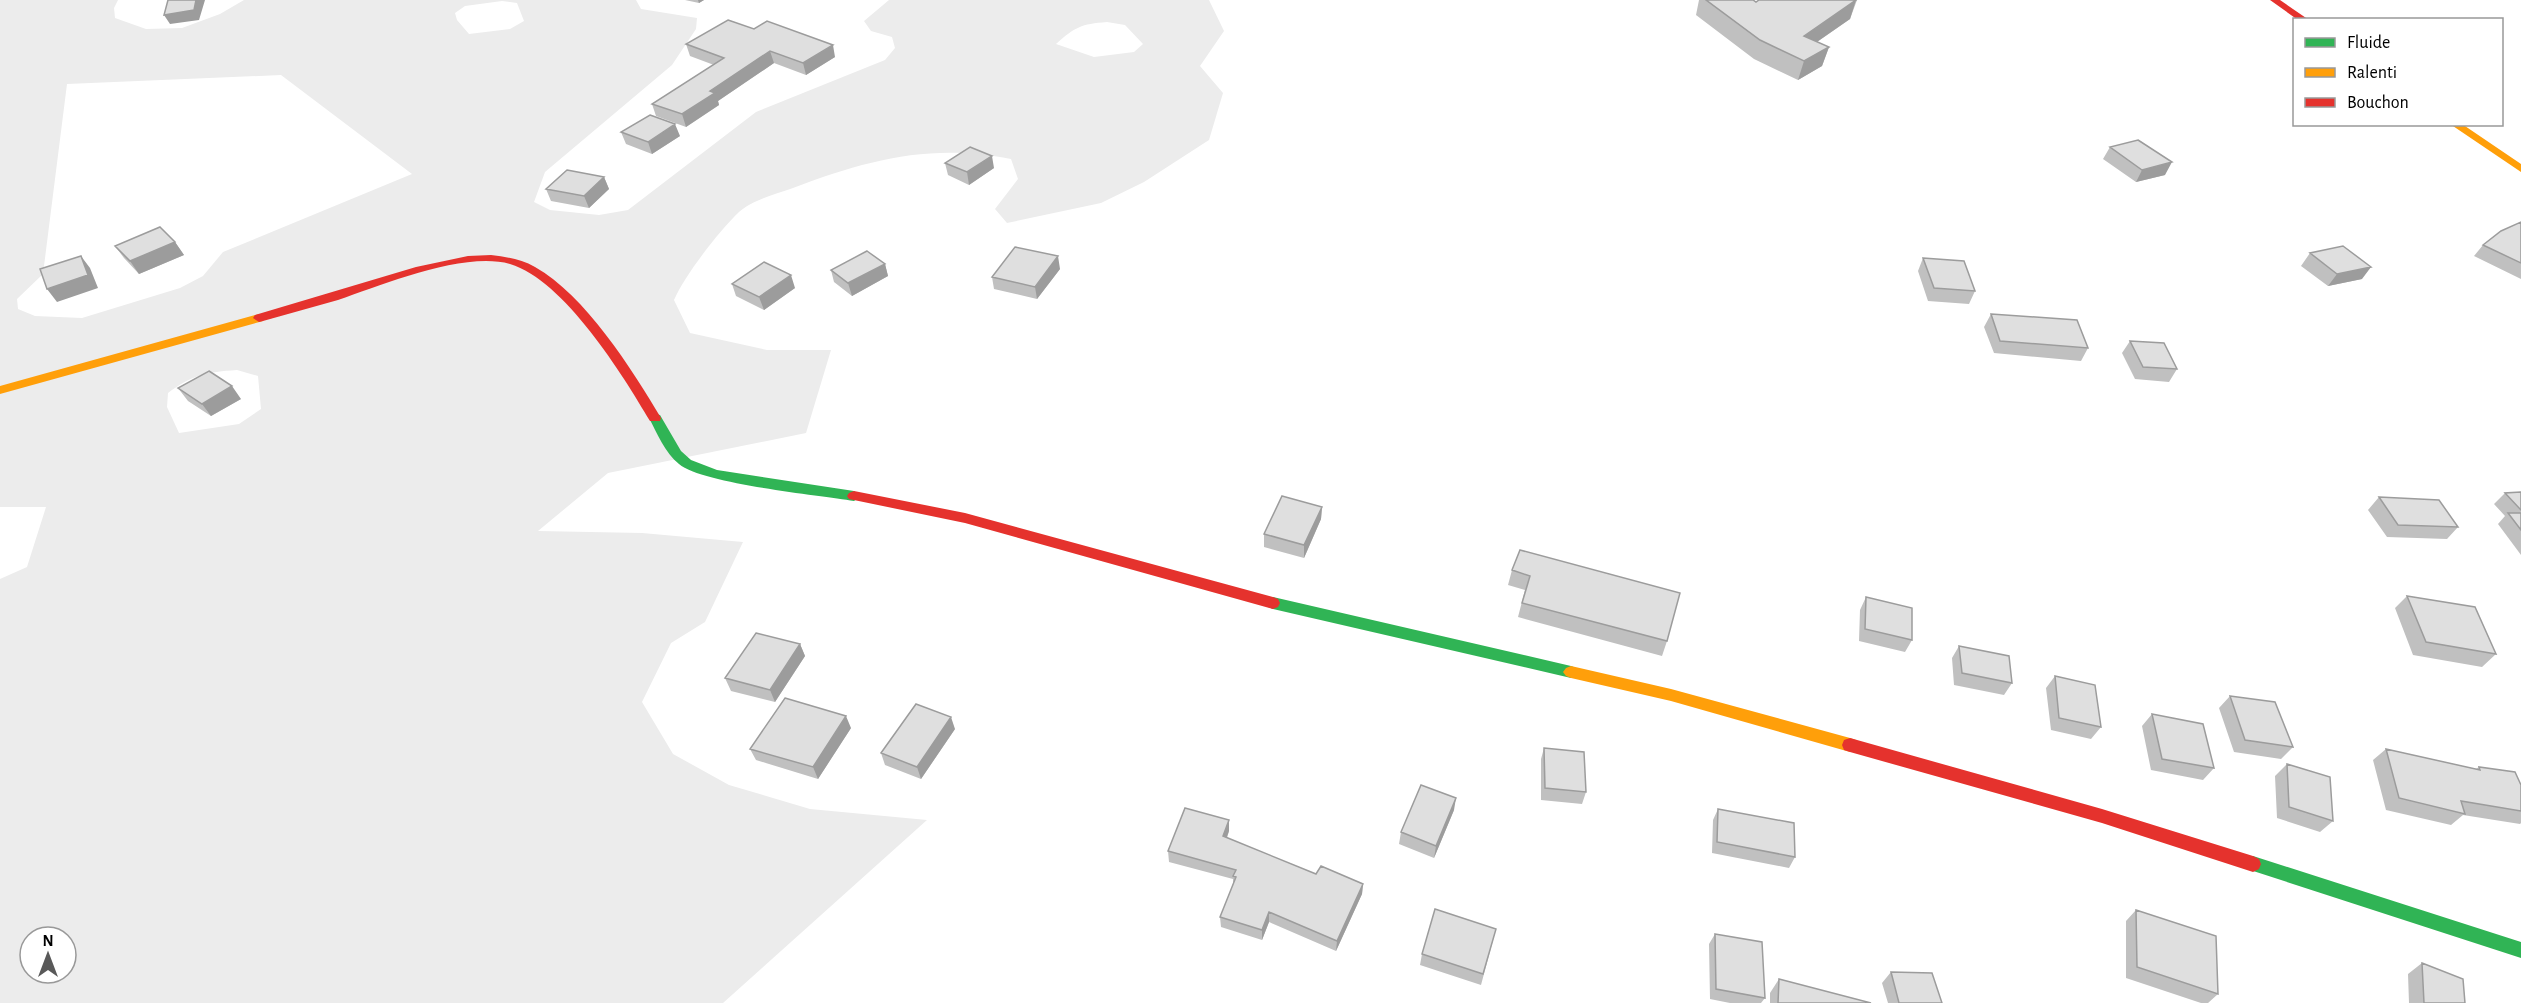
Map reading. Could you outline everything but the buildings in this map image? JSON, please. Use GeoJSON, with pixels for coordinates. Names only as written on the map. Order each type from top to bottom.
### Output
{"type":"FeatureCollection","features":[{"type":"Feature","properties":{"kind":"street"},"geometry":{"type":"LineString","coordinates":[[2274,0],[2302,18]]}},
{"type":"Feature","properties":{"kind":"street"},"geometry":{"type":"LineString","coordinates":[[2458,126],[2521,169]]}},
{"type":"Feature","properties":{"kind":"street"},"geometry":{"type":"LineString","coordinates":[[0,390],[321,301],[443,264],[484,259],[513,261],[550,281],[590,324],[643,397],[676,454],[686,463],[715,474],[880,500],[965,518],[1292,608],[1671,695],[2102,816],[2521,950]]}},
{"type":"Feature","properties":{"kind":"shaded area"},"geometry":{"type":"Polygon","coordinates":[[[0,0],[118,0],[114,8],[115,18],[146,29],[182,28],[220,14],[244,0],[636,0],[641,9],[697,18],[696,29],[672,65],[545,172],[534,202],[550,210],[599,215],[628,210],[756,112],[885,60],[895,48],[892,37],[871,31],[864,21],[889,0],[1209,0],[1224,31],[1200,66],[1223,93],[1209,140],[1144,182],[1101,203],[1007,223],[995,209],[1018,179],[1011,159],[954,153],[926,154],[873,162],[772,195],[744,208],[703,254],[674,300],[690,333],[767,350],[831,350],[806,433],[608,473],[538,531],[642,533],[743,542],[705,622],[671,643],[642,702],[673,754],[729,785],[810,809],[927,820],[723,1003],[0,1003],[0,579],[27,567],[46,507],[0,507],[0,0]],[[502,1],[465,6],[455,13],[457,20],[469,34],[510,29],[524,21],[517,3],[502,1]],[[1107,22],[1079,27],[1056,44],[1094,57],[1134,52],[1143,44],[1125,25],[1107,22]],[[281,75],[67,84],[43,274],[17,299],[18,309],[35,316],[82,318],[180,288],[203,276],[223,252],[412,174],[281,75]],[[237,370],[192,378],[168,393],[167,407],[179,433],[239,424],[261,409],[258,376],[237,370]]]}},
{"type":"Feature","properties":{"kind":"traffic: fast"},"geometry":{"type":"LineString","coordinates":[[655,418],[676,454],[686,463],[715,474],[854,496]]}},
{"type":"Feature","properties":{"kind":"traffic: fast"},"geometry":{"type":"LineString","coordinates":[[1273,603],[1571,672]]}},
{"type":"Feature","properties":{"kind":"traffic: fast"},"geometry":{"type":"LineString","coordinates":[[2253,864],[2521,950]]}},
{"type":"Feature","properties":{"kind":"traffic: slow"},"geometry":{"type":"LineString","coordinates":[[2458,126],[2521,169]]}},
{"type":"Feature","properties":{"kind":"traffic: slow"},"geometry":{"type":"LineString","coordinates":[[0,390],[259,318]]}},
{"type":"Feature","properties":{"kind":"traffic: slow"},"geometry":{"type":"LineString","coordinates":[[1571,672],[1671,695],[1850,745]]}},
{"type":"Feature","properties":{"kind":"traffic: jam"},"geometry":{"type":"LineString","coordinates":[[2274,0],[2302,18]]}},
{"type":"Feature","properties":{"kind":"traffic: jam"},"geometry":{"type":"LineString","coordinates":[[259,318],[442,264],[491,258],[512,261],[531,269],[552,284],[573,304],[612,352],[655,418]]}},
{"type":"Feature","properties":{"kind":"traffic: jam"},"geometry":{"type":"LineString","coordinates":[[854,496],[965,518],[1273,603]]}},
{"type":"Feature","properties":{"kind":"traffic: jam"},"geometry":{"type":"LineString","coordinates":[[1850,745],[2102,816],[2253,864]]}}]}
